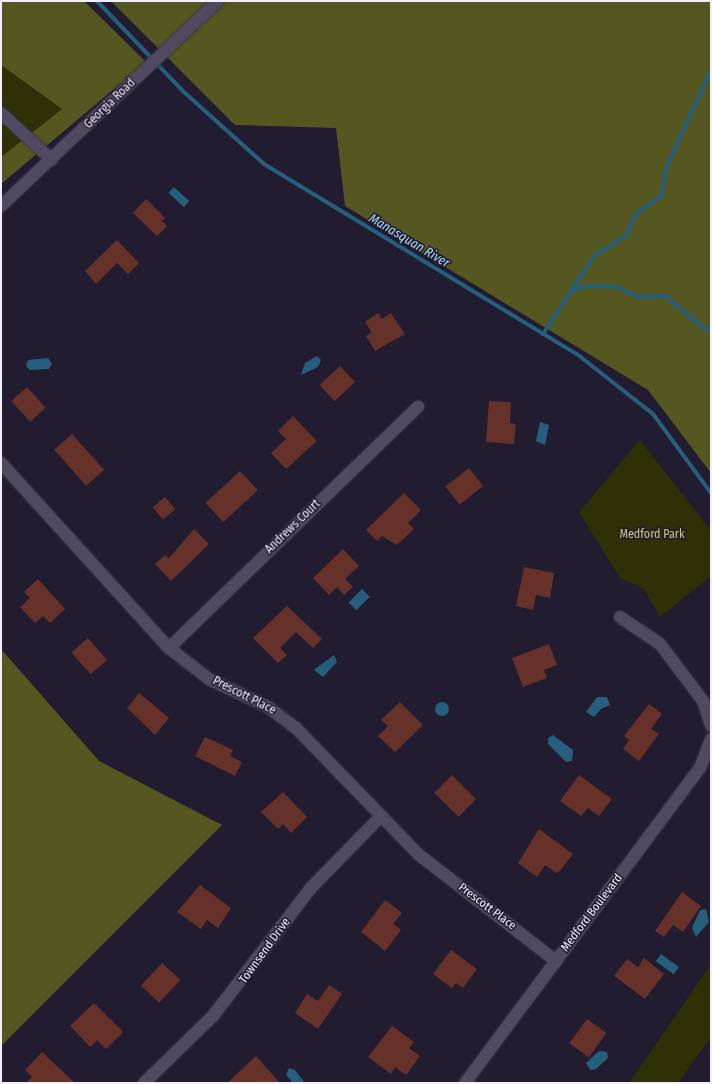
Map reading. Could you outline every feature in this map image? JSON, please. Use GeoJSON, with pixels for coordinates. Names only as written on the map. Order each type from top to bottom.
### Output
{"type":"FeatureCollection","features":[{"type":"Feature","properties":{"kind":"street","name":"Georgia Road"},"geometry":{"type":"LineString","coordinates":[[1,206],[52,160],[218,1]]}},
{"type":"Feature","properties":{"kind":"street"},"geometry":{"type":"LineString","coordinates":[[1,112],[52,160]]}},
{"type":"Feature","properties":{"kind":"street","name":"Andrews Court"},"geometry":{"type":"LineString","coordinates":[[169,648],[418,407]]}},
{"type":"Feature","properties":{"kind":"street","name":"Prescott Place"},"geometry":{"type":"LineString","coordinates":[[1,463],[169,648],[209,679],[278,713],[430,865],[556,961]]}},
{"type":"Feature","properties":{"kind":"street"},"geometry":{"type":"LineString","coordinates":[[620,618],[660,644],[703,701],[711,726]]}},
{"type":"Feature","properties":{"kind":"street","name":"Medford Boulevard"},"geometry":{"type":"LineString","coordinates":[[465,1083],[700,768],[711,739]]}},
{"type":"Feature","properties":{"kind":"street","name":"Townsend Drive"},"geometry":{"type":"LineString","coordinates":[[144,1083],[213,1016],[310,889],[381,816]]}},
{"type":"Feature","properties":{"kind":"green space"},"geometry":{"type":"Polygon","coordinates":[[[1,1],[84,1],[146,62],[1,184],[1,157],[62,109],[1,65],[1,1]]]}},
{"type":"Feature","properties":{"kind":"green space"},"geometry":{"type":"Polygon","coordinates":[[[111,1],[711,1],[711,473],[648,390],[345,206],[336,128],[235,125],[111,1]]]}},
{"type":"Feature","properties":{"kind":"green space"},"geometry":{"type":"Polygon","coordinates":[[[1,65],[62,109],[1,157],[1,65]]]}},
{"type":"Feature","properties":{"kind":"green space","name":"Medford Park"},"geometry":{"type":"Polygon","coordinates":[[[640,440],[711,531],[711,576],[660,617],[644,589],[620,578],[579,512],[640,440]]]}},
{"type":"Feature","properties":{"kind":"green space"},"geometry":{"type":"Polygon","coordinates":[[[1,649],[99,761],[222,825],[1,1046],[1,649]]]}},
{"type":"Feature","properties":{"kind":"green space"},"geometry":{"type":"Polygon","coordinates":[[[711,964],[711,1037],[678,1083],[629,1083],[711,964]]]}},
{"type":"Feature","properties":{"kind":"water"},"geometry":{"type":"Polygon","coordinates":[[[174,187],[189,201],[184,207],[169,193],[174,187]]]}},
{"type":"Feature","properties":{"kind":"water"},"geometry":{"type":"Polygon","coordinates":[[[317,356],[321,360],[318,367],[301,375],[305,363],[317,356]]]}},
{"type":"Feature","properties":{"kind":"water"},"geometry":{"type":"Polygon","coordinates":[[[48,358],[52,364],[49,369],[30,370],[26,366],[28,360],[48,358]]]}},
{"type":"Feature","properties":{"kind":"water"},"geometry":{"type":"Polygon","coordinates":[[[540,422],[549,425],[545,445],[536,441],[540,422]]]}},
{"type":"Feature","properties":{"kind":"water"},"geometry":{"type":"Polygon","coordinates":[[[362,589],[370,597],[356,610],[349,602],[362,589]]]}},
{"type":"Feature","properties":{"kind":"water"},"geometry":{"type":"Polygon","coordinates":[[[334,655],[337,662],[323,677],[314,670],[334,655]]]}},
{"type":"Feature","properties":{"kind":"water"},"geometry":{"type":"Polygon","coordinates":[[[597,697],[607,697],[610,705],[601,709],[594,717],[586,712],[597,697]]]}},
{"type":"Feature","properties":{"kind":"water"},"geometry":{"type":"Polygon","coordinates":[[[439,702],[445,702],[449,706],[449,712],[445,716],[439,716],[435,712],[435,706],[439,702]]]}},
{"type":"Feature","properties":{"kind":"water"},"geometry":{"type":"Polygon","coordinates":[[[553,735],[573,750],[572,761],[566,762],[548,744],[548,738],[553,735]]]}},
{"type":"Feature","properties":{"kind":"water"},"geometry":{"type":"Polygon","coordinates":[[[706,909],[709,922],[696,937],[692,928],[700,910],[706,909]]]}},
{"type":"Feature","properties":{"kind":"water"},"geometry":{"type":"Polygon","coordinates":[[[661,954],[679,967],[674,974],[656,961],[661,954]]]}},
{"type":"Feature","properties":{"kind":"water"},"geometry":{"type":"Polygon","coordinates":[[[599,1051],[607,1052],[608,1058],[596,1069],[590,1070],[586,1063],[599,1051]]]}},
{"type":"Feature","properties":{"kind":"water"},"geometry":{"type":"Polygon","coordinates":[[[289,1068],[295,1070],[304,1082],[293,1083],[286,1075],[289,1068]]]}},
{"type":"Feature","properties":{"kind":"building"},"geometry":{"type":"Polygon","coordinates":[[[146,199],[165,218],[162,221],[167,226],[157,236],[133,213],[146,199]]]}},
{"type":"Feature","properties":{"kind":"building"},"geometry":{"type":"Polygon","coordinates":[[[117,240],[139,263],[128,274],[117,263],[96,284],[85,271],[117,240]]]}},
{"type":"Feature","properties":{"kind":"building"},"geometry":{"type":"Polygon","coordinates":[[[378,313],[382,319],[391,313],[405,334],[375,351],[366,336],[372,333],[365,322],[378,313]]]}},
{"type":"Feature","properties":{"kind":"building"},"geometry":{"type":"Polygon","coordinates":[[[340,366],[355,382],[335,401],[320,385],[340,366]]]}},
{"type":"Feature","properties":{"kind":"building"},"geometry":{"type":"Polygon","coordinates":[[[27,387],[46,408],[30,422],[11,401],[27,387]]]}},
{"type":"Feature","properties":{"kind":"building"},"geometry":{"type":"Polygon","coordinates":[[[489,401],[511,402],[510,423],[516,424],[514,444],[486,442],[489,401]]]}},
{"type":"Feature","properties":{"kind":"building"},"geometry":{"type":"Polygon","coordinates":[[[293,416],[317,441],[286,469],[271,453],[286,439],[278,431],[293,416]]]}},
{"type":"Feature","properties":{"kind":"building"},"geometry":{"type":"Polygon","coordinates":[[[72,434],[104,470],[86,486],[54,450],[72,434]]]}},
{"type":"Feature","properties":{"kind":"building"},"geometry":{"type":"Polygon","coordinates":[[[469,468],[483,486],[460,505],[445,486],[469,468]]]}},
{"type":"Feature","properties":{"kind":"building"},"geometry":{"type":"Polygon","coordinates":[[[240,471],[258,490],[223,522],[206,503],[240,471]]]}},
{"type":"Feature","properties":{"kind":"building"},"geometry":{"type":"Polygon","coordinates":[[[404,493],[421,510],[408,523],[414,529],[397,545],[382,536],[377,541],[366,530],[404,493]]]}},
{"type":"Feature","properties":{"kind":"building"},"geometry":{"type":"Polygon","coordinates":[[[165,497],[175,509],[163,520],[153,507],[165,497]]]}},
{"type":"Feature","properties":{"kind":"building"},"geometry":{"type":"Polygon","coordinates":[[[194,529],[209,544],[171,581],[155,564],[165,555],[169,558],[194,529]]]}},
{"type":"Feature","properties":{"kind":"building"},"geometry":{"type":"Polygon","coordinates":[[[343,549],[359,566],[345,579],[353,587],[344,595],[337,587],[329,595],[313,578],[343,549]]]}},
{"type":"Feature","properties":{"kind":"building"},"geometry":{"type":"Polygon","coordinates":[[[524,567],[554,573],[550,598],[536,595],[533,610],[516,606],[524,567]]]}},
{"type":"Feature","properties":{"kind":"building"},"geometry":{"type":"Polygon","coordinates":[[[38,579],[65,609],[50,623],[43,616],[35,623],[20,607],[30,598],[24,592],[38,579]]]}},
{"type":"Feature","properties":{"kind":"building"},"geometry":{"type":"Polygon","coordinates":[[[287,606],[322,639],[313,648],[296,632],[280,648],[287,655],[278,663],[253,638],[287,606]]]}},
{"type":"Feature","properties":{"kind":"building"},"geometry":{"type":"Polygon","coordinates":[[[88,638],[107,660],[90,674],[71,652],[88,638]]]}},
{"type":"Feature","properties":{"kind":"building"},"geometry":{"type":"Polygon","coordinates":[[[549,644],[557,665],[544,670],[547,678],[523,687],[512,658],[549,644]]]}},
{"type":"Feature","properties":{"kind":"building"},"geometry":{"type":"Polygon","coordinates":[[[139,693],[169,718],[155,735],[127,708],[139,693]]]}},
{"type":"Feature","properties":{"kind":"building"},"geometry":{"type":"Polygon","coordinates":[[[400,702],[423,725],[395,752],[378,736],[388,726],[381,720],[400,702]]]}},
{"type":"Feature","properties":{"kind":"building"},"geometry":{"type":"Polygon","coordinates":[[[649,704],[662,714],[651,729],[659,734],[639,761],[623,749],[629,740],[624,736],[649,704]]]}},
{"type":"Feature","properties":{"kind":"building"},"geometry":{"type":"Polygon","coordinates":[[[205,737],[233,750],[230,756],[242,762],[235,776],[195,756],[205,737]]]}},
{"type":"Feature","properties":{"kind":"building"},"geometry":{"type":"Polygon","coordinates":[[[452,775],[476,799],[458,817],[434,793],[452,775]]]}},
{"type":"Feature","properties":{"kind":"building"},"geometry":{"type":"Polygon","coordinates":[[[579,775],[612,799],[599,816],[588,808],[581,816],[560,801],[579,775]]]}},
{"type":"Feature","properties":{"kind":"building"},"geometry":{"type":"Polygon","coordinates":[[[283,792],[307,817],[291,833],[283,824],[278,829],[261,812],[283,792]]]}},
{"type":"Feature","properties":{"kind":"building"},"geometry":{"type":"Polygon","coordinates":[[[539,829],[573,854],[560,871],[556,873],[545,865],[537,877],[518,863],[539,829]]]}},
{"type":"Feature","properties":{"kind":"building"},"geometry":{"type":"Polygon","coordinates":[[[200,885],[231,908],[218,928],[207,920],[201,929],[177,912],[200,885]]]}},
{"type":"Feature","properties":{"kind":"building"},"geometry":{"type":"Polygon","coordinates":[[[682,892],[701,906],[683,932],[673,925],[664,937],[655,931],[682,892]]]}},
{"type":"Feature","properties":{"kind":"building"},"geometry":{"type":"Polygon","coordinates":[[[385,900],[402,913],[393,924],[401,930],[385,951],[361,932],[385,900]]]}},
{"type":"Feature","properties":{"kind":"building"},"geometry":{"type":"Polygon","coordinates":[[[451,950],[477,969],[463,988],[456,983],[452,988],[433,974],[451,950]]]}},
{"type":"Feature","properties":{"kind":"building"},"geometry":{"type":"Polygon","coordinates":[[[644,958],[664,974],[645,999],[614,976],[627,959],[638,967],[644,958]]]}},
{"type":"Feature","properties":{"kind":"building"},"geometry":{"type":"Polygon","coordinates":[[[162,963],[180,980],[159,1003],[141,986],[162,963]]]}},
{"type":"Feature","properties":{"kind":"building"},"geometry":{"type":"Polygon","coordinates":[[[329,985],[342,994],[318,1029],[295,1013],[307,994],[318,1001],[329,985]]]}},
{"type":"Feature","properties":{"kind":"building"},"geometry":{"type":"Polygon","coordinates":[[[94,1003],[123,1032],[106,1049],[97,1040],[90,1047],[70,1026],[94,1003]]]}},
{"type":"Feature","properties":{"kind":"building"},"geometry":{"type":"Polygon","coordinates":[[[587,1019],[606,1033],[589,1057],[569,1043],[587,1019]]]}},
{"type":"Feature","properties":{"kind":"building"},"geometry":{"type":"Polygon","coordinates":[[[392,1026],[414,1042],[409,1048],[420,1056],[406,1075],[395,1067],[391,1074],[368,1057],[392,1026]]]}},
{"type":"Feature","properties":{"kind":"building"},"geometry":{"type":"Polygon","coordinates":[[[42,1052],[75,1083],[26,1083],[32,1077],[25,1070],[42,1052]]]}},
{"type":"Feature","properties":{"kind":"building"},"geometry":{"type":"Polygon","coordinates":[[[256,1056],[280,1083],[227,1083],[256,1056]]]}},
{"type":"Feature","properties":{"kind":"waterway","name":"Manasquan River"},"geometry":{"type":"LineString","coordinates":[[97,1],[185,93],[264,164],[577,354],[653,414],[711,493]]}},
{"type":"Feature","properties":{"kind":"waterway"},"geometry":{"type":"LineString","coordinates":[[543,334],[594,256],[625,237],[636,214],[662,195],[666,168],[711,70]]}},
{"type":"Feature","properties":{"kind":"waterway"},"geometry":{"type":"LineString","coordinates":[[572,290],[588,286],[618,287],[638,297],[665,296],[705,329],[711,329]]}}]}
